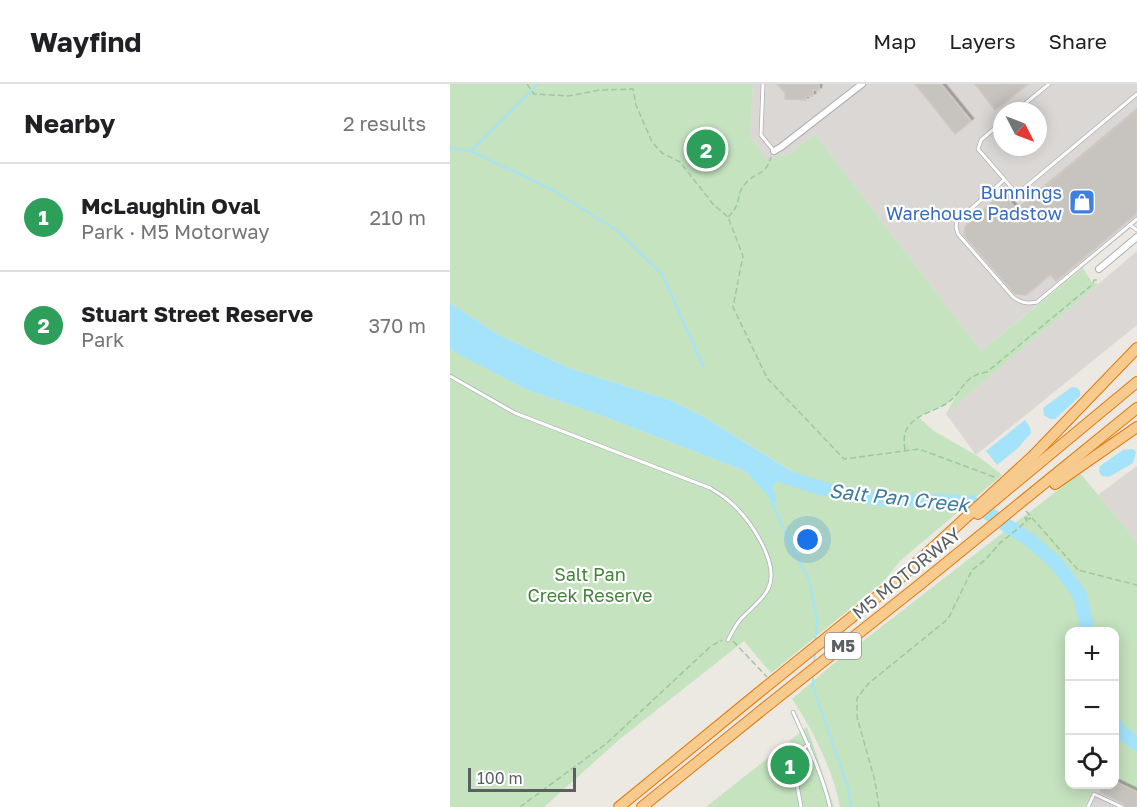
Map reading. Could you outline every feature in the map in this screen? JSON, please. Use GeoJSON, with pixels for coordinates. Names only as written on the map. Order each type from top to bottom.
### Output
{"type":"FeatureCollection","features":[{"type":"Feature","properties":{"kind":"highway"},"geometry":{"type":"LineString","coordinates":[[1037,459],[1137,348]]}},
{"type":"Feature","properties":{"kind":"highway"},"geometry":{"type":"LineString","coordinates":[[1037,459],[1137,382]]}},
{"type":"Feature","properties":{"kind":"highway","name":"M5 MOTORWAY"},"geometry":{"type":"LineString","coordinates":[[642,807],[918,586],[1055,480],[1137,408]]}},
{"type":"Feature","properties":{"kind":"highway","name":"M5"},"geometry":{"type":"LineString","coordinates":[[1055,480],[1137,427]]}},
{"type":"Feature","properties":{"kind":"highway","name":"M5 MOTORWAY"},"geometry":{"type":"LineString","coordinates":[[619,807],[899,579],[1037,459]]}},
{"type":"Feature","properties":{"kind":"street"},"geometry":{"type":"LineString","coordinates":[[774,151],[862,84]]}},
{"type":"Feature","properties":{"kind":"street"},"geometry":{"type":"LineString","coordinates":[[1099,269],[1137,237]]}},
{"type":"Feature","properties":{"kind":"lane"},"geometry":{"type":"LineString","coordinates":[[763,84],[761,135],[774,151]]}},
{"type":"Feature","properties":{"kind":"lane"},"geometry":{"type":"LineString","coordinates":[[1027,102],[1048,84]]}},
{"type":"Feature","properties":{"kind":"lane"},"geometry":{"type":"LineString","coordinates":[[993,130],[981,140],[978,149],[1017,194],[1137,94]]}},
{"type":"Feature","properties":{"kind":"lane"},"geometry":{"type":"LineString","coordinates":[[1004,180],[961,217],[956,227],[958,234],[1013,297],[1027,304],[1037,302],[1137,219]]}},
{"type":"Feature","properties":{"kind":"lane"},"geometry":{"type":"LineString","coordinates":[[1130,225],[1137,230]]}},
{"type":"Feature","properties":{"kind":"lane"},"geometry":{"type":"LineString","coordinates":[[450,376],[515,413],[710,488],[730,502],[744,517],[768,554],[771,570],[768,588],[738,622],[728,640]]}},
{"type":"Feature","properties":{"kind":"lane"},"geometry":{"type":"LineString","coordinates":[[793,712],[809,744],[826,788],[830,807]]}},
{"type":"Feature","properties":{"kind":"lane"},"geometry":{"type":"LineString","coordinates":[[801,807],[795,765],[799,752],[809,744]]}},
{"type":"Feature","properties":{"kind":"lane"},"geometry":{"type":"LineString","coordinates":[[1088,807],[1094,794],[1122,807]]}},
{"type":"Feature","properties":{"kind":"path"},"geometry":{"type":"LineString","coordinates":[[527,84],[534,94],[569,96],[599,90],[632,89]]}},
{"type":"Feature","properties":{"kind":"path"},"geometry":{"type":"LineString","coordinates":[[635,84],[632,89],[636,105],[652,142],[662,153],[680,162],[713,204],[728,217],[743,256],[733,307],[767,378],[844,459],[919,449],[997,478]]}},
{"type":"Feature","properties":{"kind":"path"},"geometry":{"type":"LineString","coordinates":[[728,217],[738,206],[741,189],[749,180],[767,169],[774,151]]}},
{"type":"Feature","properties":{"kind":"path"},"geometry":{"type":"LineString","coordinates":[[905,451],[904,434],[920,416],[945,405],[957,394],[967,379],[975,374],[987,372],[995,366],[1093,284],[1094,280],[1098,279]]}},
{"type":"Feature","properties":{"kind":"path"},"geometry":{"type":"LineString","coordinates":[[1024,510],[1078,570],[1137,585]]}},
{"type":"Feature","properties":{"kind":"path"},"geometry":{"type":"LineString","coordinates":[[879,807],[875,781],[857,717],[857,698],[869,683],[948,619],[972,570],[1027,521],[1024,516],[1031,518]]}},
{"type":"Feature","properties":{"kind":"path"},"geometry":{"type":"LineString","coordinates":[[520,807],[614,738],[711,646],[720,641],[728,640],[739,646],[767,677]]}},
{"type":"Feature","properties":{"kind":"shaded area"},"geometry":{"type":"Polygon","coordinates":[[[753,84],[1137,84],[1137,223],[981,351],[815,134],[788,155],[777,156],[769,163],[750,136],[753,84]]]}},
{"type":"Feature","properties":{"kind":"shaded area"},"geometry":{"type":"Polygon","coordinates":[[[1137,251],[1137,325],[976,455],[946,414],[1137,251]]]}},
{"type":"Feature","properties":{"kind":"shaded area"},"geometry":{"type":"Polygon","coordinates":[[[1137,466],[1137,542],[1098,495],[1137,466]]]}},
{"type":"Feature","properties":{"kind":"shaded area"},"geometry":{"type":"Polygon","coordinates":[[[1119,780],[1137,791],[1137,807],[1084,807],[1093,789],[1119,789],[1119,780]]]}},
{"type":"Feature","properties":{"kind":"green space","name":"Salt Pan Creek Reserve"},"geometry":{"type":"Polygon","coordinates":[[[450,84],[753,84],[750,136],[769,162],[777,156],[788,155],[815,134],[981,351],[1083,268],[1092,282],[1098,284],[946,414],[956,396],[945,405],[918,417],[934,431],[979,457],[1002,475],[901,560],[883,582],[771,673],[744,641],[620,739],[544,807],[450,807],[450,349],[527,390],[600,415],[745,471],[777,504],[773,487],[781,474],[795,473],[704,417],[672,401],[569,368],[499,335],[450,303],[450,84]]]}},
{"type":"Feature","properties":{"kind":"green space"},"geometry":{"type":"Polygon","coordinates":[[[1080,473],[1137,542],[1137,791],[1119,780],[1119,627],[1065,627],[1065,789],[1093,789],[1084,807],[840,807],[833,779],[821,751],[792,699],[832,665],[1080,473]]]}},
{"type":"Feature","properties":{"kind":"green space"},"geometry":{"type":"Polygon","coordinates":[[[807,727],[834,807],[706,807],[807,727]]]}},
{"type":"Feature","properties":{"kind":"water"},"geometry":{"type":"Polygon","coordinates":[[[450,303],[499,335],[569,368],[672,401],[704,417],[796,474],[781,474],[773,487],[778,506],[745,471],[600,415],[527,390],[450,349],[450,303]]]}},
{"type":"Feature","properties":{"kind":"water"},"geometry":{"type":"Polygon","coordinates":[[[1072,387],[1080,391],[1080,396],[1055,419],[1044,415],[1043,408],[1072,387]]]}},
{"type":"Feature","properties":{"kind":"water"},"geometry":{"type":"Polygon","coordinates":[[[1025,420],[1031,433],[1017,449],[997,465],[986,451],[1025,420]]]}},
{"type":"Feature","properties":{"kind":"water"},"geometry":{"type":"Polygon","coordinates":[[[1133,449],[1136,452],[1133,463],[1109,477],[1102,476],[1099,472],[1100,466],[1123,450],[1133,449]]]}},
{"type":"Feature","properties":{"kind":"building"},"geometry":{"type":"Polygon","coordinates":[[[777,84],[819,84],[819,90],[813,90],[813,96],[806,96],[806,100],[785,99],[785,93],[777,84]]]}},
{"type":"Feature","properties":{"kind":"building"},"geometry":{"type":"Polygon","coordinates":[[[915,84],[941,84],[971,121],[955,134],[915,84]]]}},
{"type":"Feature","properties":{"kind":"building"},"geometry":{"type":"Polygon","coordinates":[[[975,84],[1028,84],[1005,102],[993,102],[993,107],[975,84]]]}},
{"type":"Feature","properties":{"kind":"building","name":"Bunnings Warehouse Padstow"},"geometry":{"type":"Polygon","coordinates":[[[1137,110],[1137,213],[1056,281],[1050,275],[1026,295],[1015,294],[964,235],[965,227],[1003,194],[1017,210],[1137,110]]]}},
{"type":"Feature","properties":{"kind":"building"},"geometry":{"type":"Polygon","coordinates":[[[1119,783],[1137,792],[1137,807],[1126,807],[1100,792],[1101,789],[1119,789],[1119,783]]]}},
{"type":"Feature","properties":{"kind":"waterway"},"geometry":{"type":"LineString","coordinates":[[471,151],[538,84]]}},
{"type":"Feature","properties":{"kind":"waterway"},"geometry":{"type":"LineString","coordinates":[[450,148],[471,151],[553,190],[616,230],[662,274],[703,366]]}},
{"type":"Feature","properties":{"kind":"waterway","name":"Salt Pan Creek"},"geometry":{"type":"LineString","coordinates":[[764,470],[820,488],[872,498],[971,502],[1031,541],[1057,564],[1080,595],[1087,627]]}},
{"type":"Feature","properties":{"kind":"waterway"},"geometry":{"type":"LineString","coordinates":[[768,493],[809,580],[817,620],[815,643]]}},
{"type":"Feature","properties":{"kind":"waterway"},"geometry":{"type":"LineString","coordinates":[[814,664],[815,651]]}},
{"type":"Feature","properties":{"kind":"waterway"},"geometry":{"type":"LineString","coordinates":[[813,675],[813,687],[848,788],[851,807]]}},
{"type":"Feature","properties":{"kind":"waterway","name":"Salt Pan Creek"},"geometry":{"type":"LineString","coordinates":[[1119,731],[1137,744]]}},
{"type":"Feature","properties":{"kind":"place","name":"Stuart Street Reserve"},"geometry":{"type":"Point","coordinates":[706,149]}},
{"type":"Feature","properties":{"kind":"place","name":"Bunnings Warehouse Padstow"},"geometry":{"type":"Point","coordinates":[1082,202]}},
{"type":"Feature","properties":{"kind":"place","name":"McLaughlin Oval"},"geometry":{"type":"Point","coordinates":[790,765]}}]}
